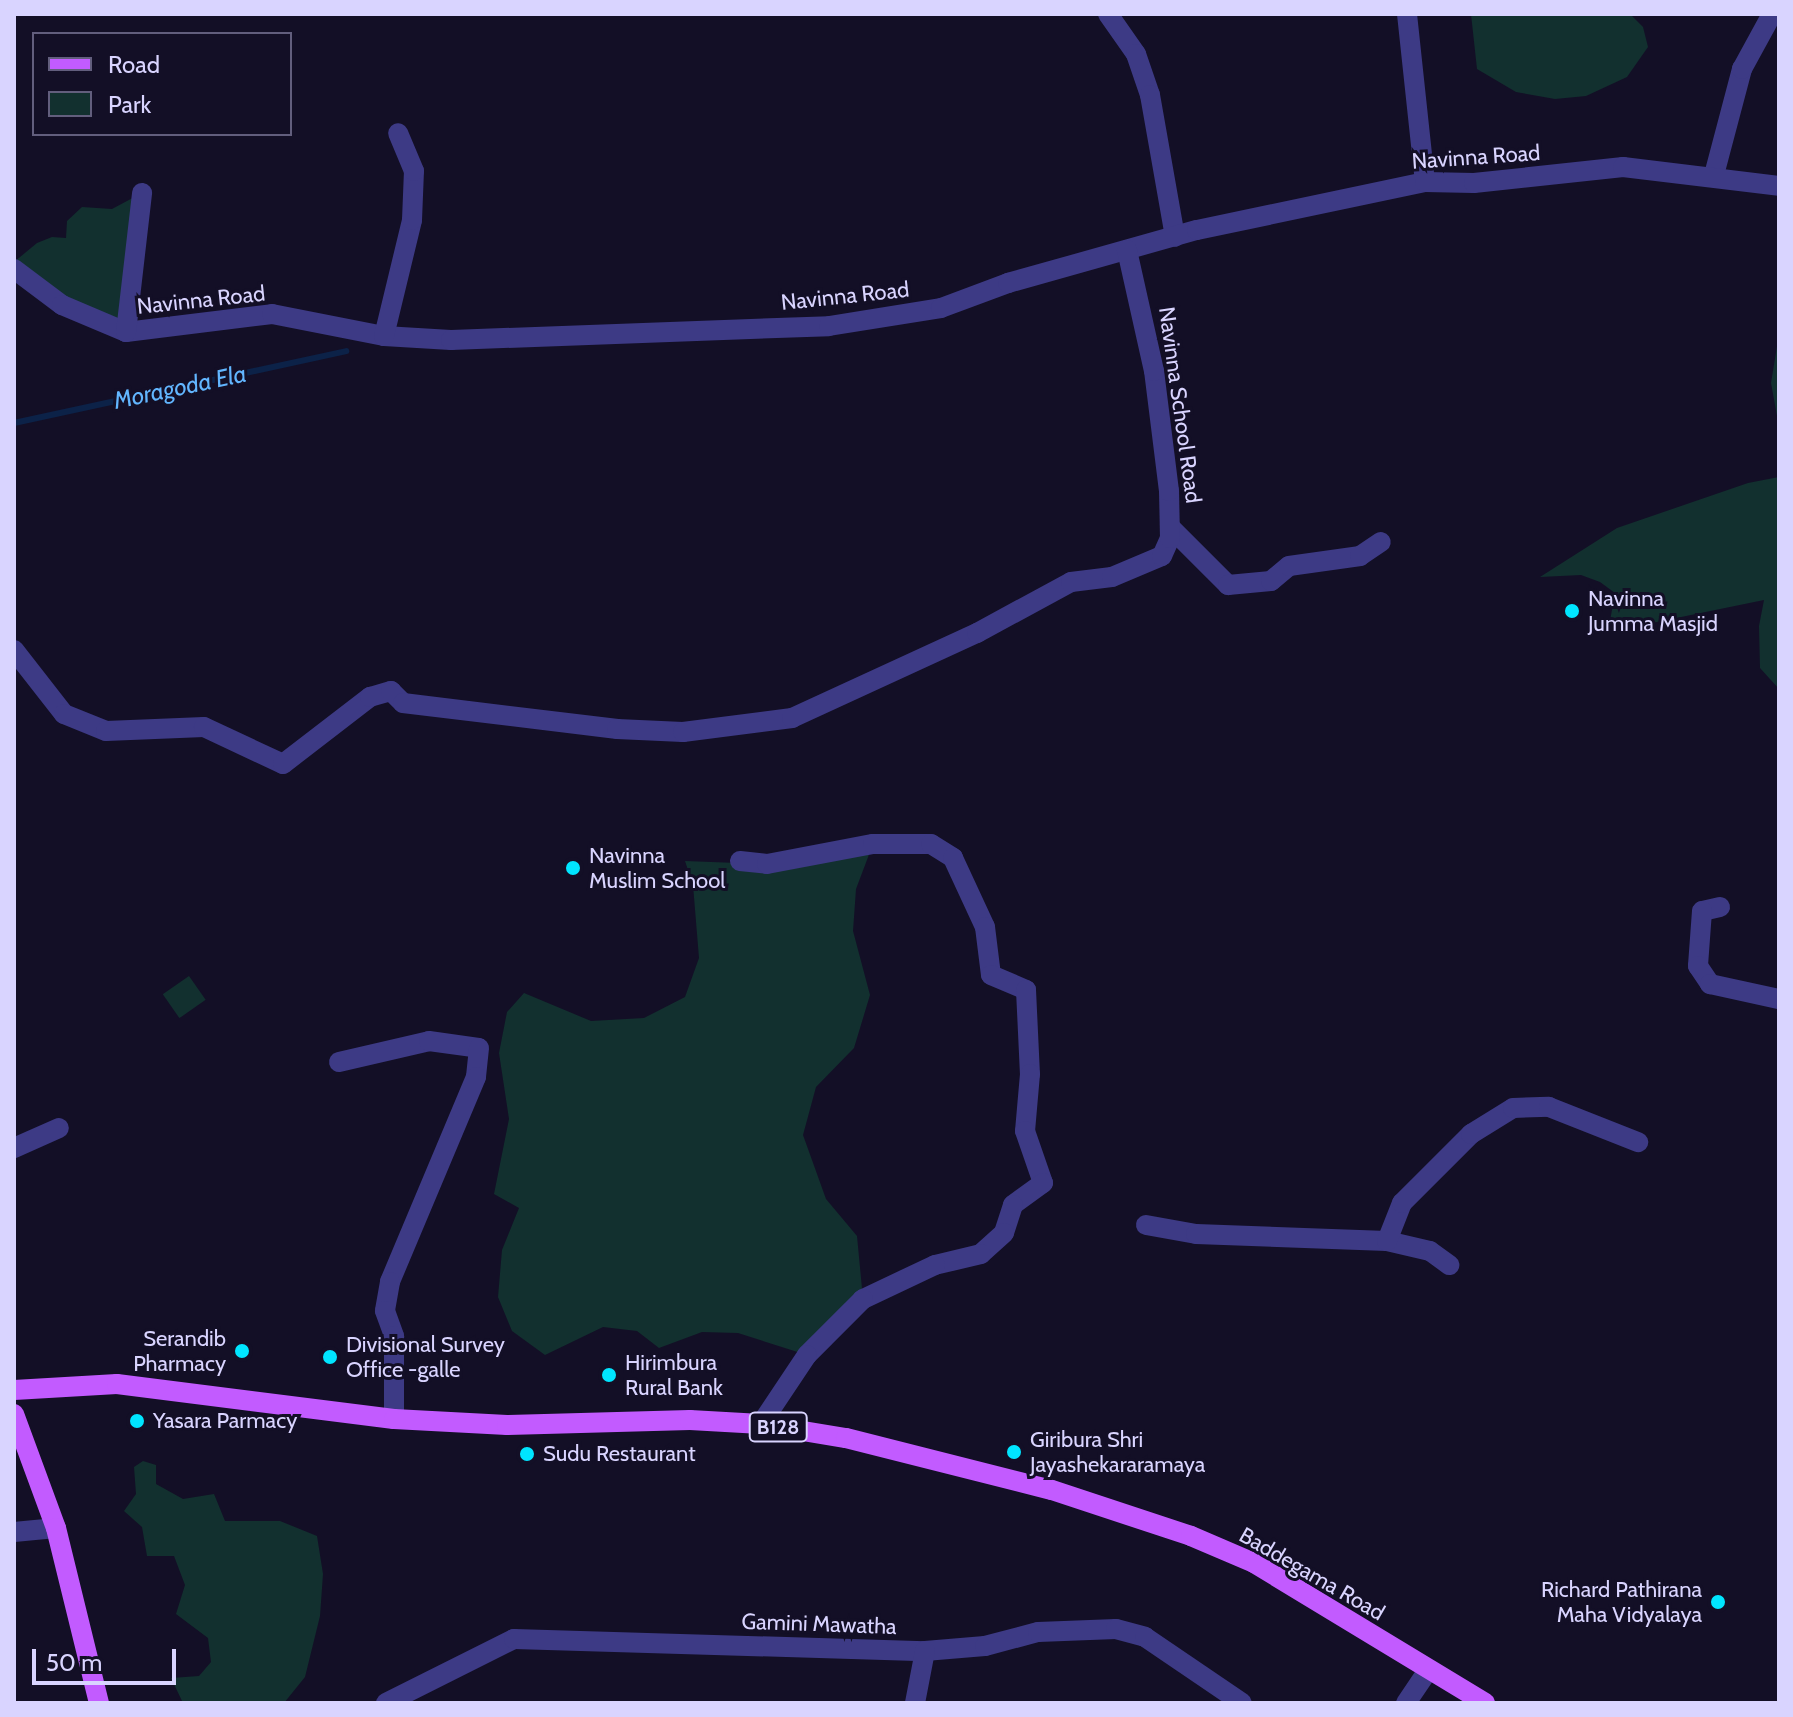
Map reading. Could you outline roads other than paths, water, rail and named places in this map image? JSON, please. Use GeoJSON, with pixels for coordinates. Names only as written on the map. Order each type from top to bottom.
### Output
{"type":"FeatureCollection","features":[{"type":"Feature","properties":{"kind":"main road","name":"Baddegama Road"},"geometry":{"type":"LineString","coordinates":[[14,1390],[129,1385],[394,1419],[507,1425],[761,1424],[966,1466],[1191,1536],[1300,1590],[1427,1672],[1485,1703]]}},
{"type":"Feature","properties":{"kind":"main road"},"geometry":{"type":"LineString","coordinates":[[14,1414],[56,1528],[99,1703]]}},
{"type":"Feature","properties":{"kind":"street"},"geometry":{"type":"LineString","coordinates":[[1108,14],[1136,54],[1150,95],[1175,237]]}},
{"type":"Feature","properties":{"kind":"street"},"geometry":{"type":"LineString","coordinates":[[1407,14],[1425,182]]}},
{"type":"Feature","properties":{"kind":"street"},"geometry":{"type":"LineString","coordinates":[[1714,175],[1742,69],[1772,14]]}},
{"type":"Feature","properties":{"kind":"street"},"geometry":{"type":"LineString","coordinates":[[384,336],[412,220],[414,171],[398,133]]}},
{"type":"Feature","properties":{"kind":"street","name":"Navinna Road"},"geometry":{"type":"LineString","coordinates":[[14,269],[62,305],[126,332],[272,314],[384,336],[451,340],[885,320],[941,308],[1008,283],[1175,237],[1425,182],[1516,180],[1623,167],[1714,175],[1779,186]]}},
{"type":"Feature","properties":{"kind":"street"},"geometry":{"type":"LineString","coordinates":[[126,332],[138,262],[142,193]]}},
{"type":"Feature","properties":{"kind":"street","name":"Navinna School Road"},"geometry":{"type":"LineString","coordinates":[[14,650],[64,714],[106,731],[204,727],[283,764],[370,697],[391,691],[403,703],[500,718],[683,732],[792,718],[977,633],[1071,582],[1112,577],[1162,556],[1171,528],[1154,371],[1127,250]]}},
{"type":"Feature","properties":{"kind":"street"},"geometry":{"type":"LineString","coordinates":[[1171,528],[1228,585],[1271,581],[1289,566],[1360,556],[1381,542]]}},
{"type":"Feature","properties":{"kind":"street"},"geometry":{"type":"LineString","coordinates":[[740,861],[767,864],[873,844],[931,844],[953,858],[985,927],[991,975],[1026,990],[1030,1074],[1025,1131],[1043,1183],[1013,1205],[1004,1233],[981,1254],[935,1265],[863,1299],[807,1355],[761,1424]]}},
{"type":"Feature","properties":{"kind":"street"},"geometry":{"type":"LineString","coordinates":[[1720,907],[1702,911],[1698,966],[1710,984],[1779,999]]}},
{"type":"Feature","properties":{"kind":"street"},"geometry":{"type":"LineString","coordinates":[[339,1062],[429,1041],[479,1048],[476,1077],[390,1282],[385,1311],[394,1336],[394,1419]]}},
{"type":"Feature","properties":{"kind":"street"},"geometry":{"type":"LineString","coordinates":[[1387,1241],[1402,1203],[1471,1134],[1513,1108],[1549,1107],[1638,1142]]}},
{"type":"Feature","properties":{"kind":"street"},"geometry":{"type":"LineString","coordinates":[[14,1148],[59,1128]]}},
{"type":"Feature","properties":{"kind":"street"},"geometry":{"type":"LineString","coordinates":[[1146,1225],[1196,1234],[1387,1241],[1430,1251],[1449,1265]]}},
{"type":"Feature","properties":{"kind":"street"},"geometry":{"type":"LineString","coordinates":[[14,1532],[56,1528]]}},
{"type":"Feature","properties":{"kind":"street","name":"Gamini Mawatha"},"geometry":{"type":"LineString","coordinates":[[386,1703],[514,1639],[925,1651],[985,1646],[1038,1632],[1116,1629],[1145,1637],[1242,1703]]}},
{"type":"Feature","properties":{"kind":"street"},"geometry":{"type":"LineString","coordinates":[[915,1703],[925,1651]]}},
{"type":"Feature","properties":{"kind":"street"},"geometry":{"type":"LineString","coordinates":[[1406,1703],[1427,1672]]}},
{"type":"Feature","properties":{"kind":"waterway","name":"Moragoda Ela"},"geometry":{"type":"LineString","coordinates":[[14,423],[346,351]]}},
{"type":"Feature","properties":{"kind":"place","name":"Navinna Jumma Masjid"},"geometry":{"type":"Point","coordinates":[1572,611]}},
{"type":"Feature","properties":{"kind":"place","name":"Navinna Muslim School"},"geometry":{"type":"Point","coordinates":[573,868]}},
{"type":"Feature","properties":{"kind":"place","name":"Serandib Pharmacy"},"geometry":{"type":"Point","coordinates":[242,1351]}},
{"type":"Feature","properties":{"kind":"place","name":"Divisional Survey Office -galle"},"geometry":{"type":"Point","coordinates":[330,1357]}},
{"type":"Feature","properties":{"kind":"place","name":"Hirimbura Rural Bank"},"geometry":{"type":"Point","coordinates":[609,1375]}},
{"type":"Feature","properties":{"kind":"place","name":"Yasara Parmacy"},"geometry":{"type":"Point","coordinates":[137,1421]}},
{"type":"Feature","properties":{"kind":"place","name":"Giribura Shri Jayashekararamaya"},"geometry":{"type":"Point","coordinates":[1014,1452]}},
{"type":"Feature","properties":{"kind":"place","name":"Sudu Restaurant"},"geometry":{"type":"Point","coordinates":[527,1454]}},
{"type":"Feature","properties":{"kind":"place","name":"Richard Pathirana Maha Vidyalaya"},"geometry":{"type":"Point","coordinates":[1718,1602]}}]}
